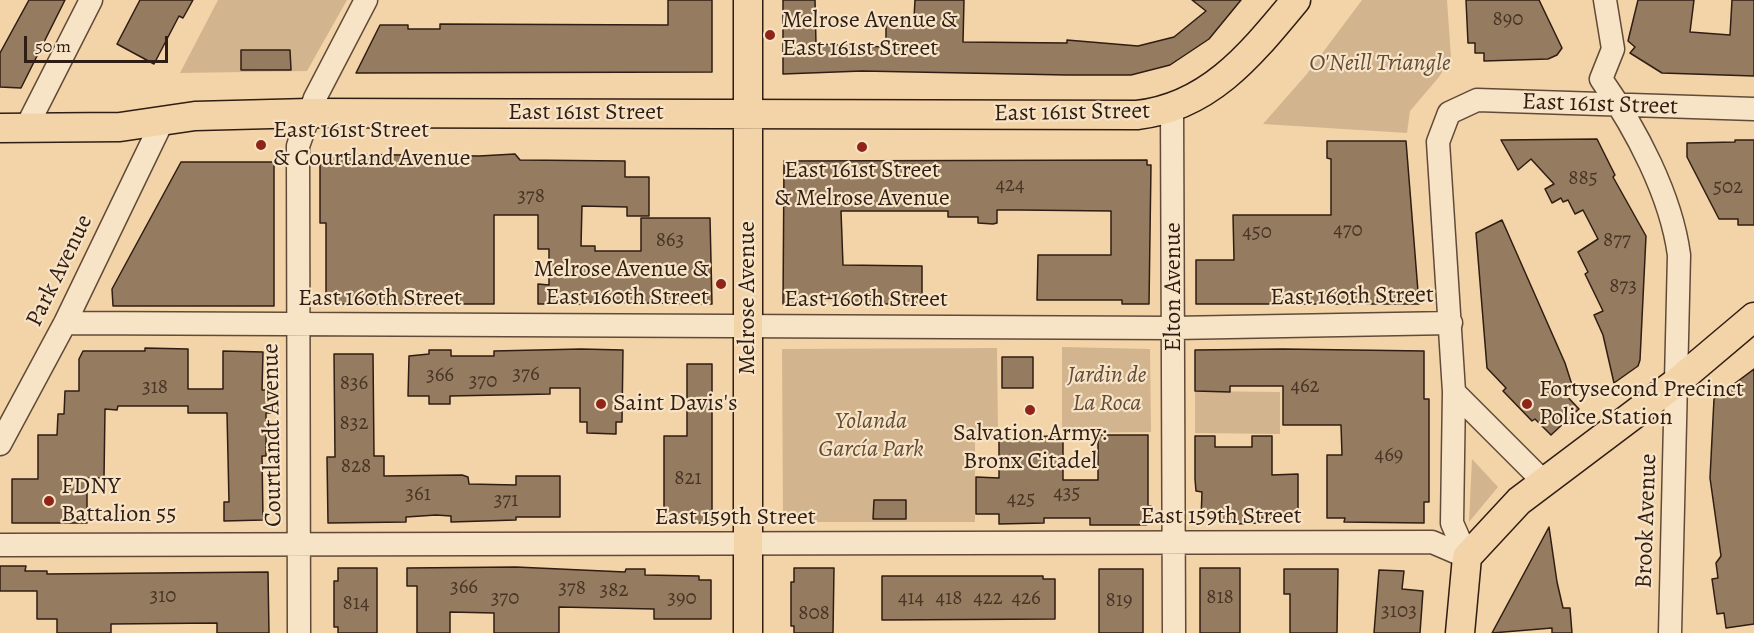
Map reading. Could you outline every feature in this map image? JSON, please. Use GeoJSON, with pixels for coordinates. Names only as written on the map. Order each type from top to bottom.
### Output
{"type":"FeatureCollection","features":[{"type":"Feature","properties":{"kind":"main road","name":"Melrose Avenue"},"geometry":{"type":"LineString","coordinates":[[748,0],[748,633]]}},
{"type":"Feature","properties":{"kind":"main road"},"geometry":{"type":"LineString","coordinates":[[1172,107],[1198,97],[1234,71],[1296,0]]}},
{"type":"Feature","properties":{"kind":"main road","name":"East 161st Street"},"geometry":{"type":"LineString","coordinates":[[13,128],[120,127],[195,116],[309,113],[1137,115],[1172,107]]}},
{"type":"Feature","properties":{"kind":"main road"},"geometry":{"type":"LineString","coordinates":[[1460,633],[1467,557],[1519,501],[1677,382],[1754,316]]}},
{"type":"Feature","properties":{"kind":"street"},"geometry":{"type":"LineString","coordinates":[[13,128],[91,0]]}},
{"type":"Feature","properties":{"kind":"street","name":"Courtlandt Avenue"},"geometry":{"type":"LineString","coordinates":[[299,633],[301,544],[298,146],[309,113],[366,0]]}},
{"type":"Feature","properties":{"kind":"street","name":"Brook Avenue"},"geometry":{"type":"LineString","coordinates":[[1605,0],[1613,48],[1601,79],[1620,107],[1665,199],[1676,236],[1680,274],[1670,633]]}},
{"type":"Feature","properties":{"kind":"street","name":"East 161st Street"},"geometry":{"type":"LineString","coordinates":[[1451,323],[1438,142],[1449,113],[1477,100],[1620,107],[1754,109]]}},
{"type":"Feature","properties":{"kind":"street","name":"Elton Avenue"},"geometry":{"type":"LineString","coordinates":[[1172,107],[1174,633]]}},
{"type":"Feature","properties":{"kind":"street","name":"Park Avenue"},"geometry":{"type":"LineString","coordinates":[[0,444],[65,323],[163,120]]}},
{"type":"Feature","properties":{"kind":"street","name":"East 160th Street"},"geometry":{"type":"LineString","coordinates":[[65,323],[299,326],[1174,328],[1451,323]]}},
{"type":"Feature","properties":{"kind":"street"},"geometry":{"type":"LineString","coordinates":[[1451,323],[1454,392],[1452,523],[1467,557]]}},
{"type":"Feature","properties":{"kind":"street"},"geometry":{"type":"LineString","coordinates":[[1454,392],[1544,482]]}},
{"type":"Feature","properties":{"kind":"street","name":"East 159th Street"},"geometry":{"type":"LineString","coordinates":[[0,545],[1174,545],[1432,542],[1467,557]]}},
{"type":"Feature","properties":{"kind":"green space"},"geometry":{"type":"Polygon","coordinates":[[[218,0],[347,0],[307,71],[180,73],[218,0]]]}},
{"type":"Feature","properties":{"kind":"green space","name":"O'Neill Triangle"},"geometry":{"type":"Polygon","coordinates":[[[1362,0],[1447,0],[1451,57],[1439,77],[1410,111],[1407,133],[1263,124],[1306,75],[1362,0]]]}},
{"type":"Feature","properties":{"kind":"green space","name":"Jardin de La Roca"},"geometry":{"type":"Polygon","coordinates":[[[1062,347],[1150,349],[1151,432],[1062,433],[1062,347]]]}},
{"type":"Feature","properties":{"kind":"green space","name":"Yolanda García Park"},"geometry":{"type":"Polygon","coordinates":[[[997,348],[998,433],[975,434],[975,522],[783,522],[782,349],[997,348]]]}},
{"type":"Feature","properties":{"kind":"green space"},"geometry":{"type":"Polygon","coordinates":[[[1195,391],[1280,392],[1280,434],[1195,433],[1195,391]]]}},
{"type":"Feature","properties":{"kind":"green space"},"geometry":{"type":"Polygon","coordinates":[[[1472,459],[1498,487],[1469,522],[1472,459]]]}},
{"type":"Feature","properties":{"kind":"building"},"geometry":{"type":"Polygon","coordinates":[[[29,0],[65,0],[21,88],[0,87],[0,53],[29,0]]]}},
{"type":"Feature","properties":{"kind":"building"},"geometry":{"type":"Polygon","coordinates":[[[140,0],[193,0],[183,18],[179,16],[154,64],[117,44],[140,0]]]}},
{"type":"Feature","properties":{"kind":"building"},"geometry":{"type":"Polygon","coordinates":[[[668,0],[712,0],[712,72],[356,73],[380,25],[408,25],[408,29],[440,29],[440,24],[668,25],[668,0]]]}},
{"type":"Feature","properties":{"kind":"building"},"geometry":{"type":"Polygon","coordinates":[[[783,0],[815,0],[816,44],[886,47],[886,18],[914,18],[915,0],[964,0],[963,42],[1067,43],[1067,40],[1138,46],[1174,37],[1206,11],[1192,0],[1241,0],[1209,39],[1170,65],[1131,75],[1067,75],[862,71],[783,74],[783,0]]]}},
{"type":"Feature","properties":{"kind":"building"},"geometry":{"type":"Polygon","coordinates":[[[1466,0],[1539,0],[1562,48],[1557,55],[1548,59],[1484,61],[1484,53],[1475,53],[1475,43],[1468,43],[1466,0]]]}},
{"type":"Feature","properties":{"kind":"building"},"geometry":{"type":"Polygon","coordinates":[[[1638,0],[1694,0],[1690,32],[1730,35],[1732,0],[1754,0],[1754,76],[1662,73],[1630,53],[1635,47],[1628,41],[1638,0]]]}},
{"type":"Feature","properties":{"kind":"building"},"geometry":{"type":"Polygon","coordinates":[[[241,50],[290,50],[291,70],[241,70],[241,50]]]}},
{"type":"Feature","properties":{"kind":"building"},"geometry":{"type":"Polygon","coordinates":[[[1597,139],[1615,175],[1613,177],[1646,236],[1640,360],[1638,366],[1614,383],[1603,335],[1594,315],[1603,311],[1585,274],[1588,272],[1578,252],[1598,239],[1583,210],[1575,214],[1568,200],[1563,202],[1561,198],[1552,203],[1545,189],[1554,184],[1531,159],[1518,170],[1501,140],[1597,139]]]}},
{"type":"Feature","properties":{"kind":"building"},"geometry":{"type":"Polygon","coordinates":[[[1735,140],[1754,140],[1754,225],[1738,225],[1738,219],[1719,219],[1687,157],[1687,143],[1735,142],[1735,140]]]}},
{"type":"Feature","properties":{"kind":"building"},"geometry":{"type":"Polygon","coordinates":[[[1327,141],[1406,141],[1419,304],[1196,304],[1196,260],[1234,260],[1233,215],[1331,215],[1331,159],[1327,158],[1327,141]]]}},
{"type":"Feature","properties":{"kind":"building"},"geometry":{"type":"Polygon","coordinates":[[[331,154],[479,156],[515,154],[520,160],[625,161],[625,177],[649,177],[649,216],[627,216],[627,207],[582,206],[581,246],[595,246],[595,251],[641,251],[641,218],[710,218],[712,304],[581,302],[581,304],[538,304],[538,284],[549,285],[549,249],[538,249],[538,215],[494,215],[494,304],[326,304],[326,223],[320,223],[320,165],[331,154]]]}},
{"type":"Feature","properties":{"kind":"building"},"geometry":{"type":"Polygon","coordinates":[[[1147,160],[1147,165],[1151,165],[1149,304],[1122,304],[1122,300],[1037,300],[1038,255],[1111,255],[1111,211],[997,210],[997,223],[993,224],[978,223],[978,217],[948,217],[948,211],[841,211],[843,265],[922,266],[922,304],[845,304],[844,298],[802,299],[801,304],[783,304],[784,161],[1147,160]]]}},
{"type":"Feature","properties":{"kind":"building"},"geometry":{"type":"Polygon","coordinates":[[[181,162],[274,162],[274,306],[113,306],[112,289],[181,162]]]}},
{"type":"Feature","properties":{"kind":"building"},"geometry":{"type":"Polygon","coordinates":[[[1502,220],[1565,363],[1573,388],[1561,390],[1579,409],[1551,435],[1535,419],[1532,421],[1503,391],[1506,388],[1487,368],[1476,233],[1502,220]]]}},
{"type":"Feature","properties":{"kind":"building"},"geometry":{"type":"Polygon","coordinates":[[[145,348],[188,349],[188,389],[223,389],[223,351],[263,352],[262,390],[275,390],[275,413],[266,413],[266,456],[262,456],[263,520],[224,521],[224,502],[229,502],[227,413],[188,413],[188,406],[118,406],[117,410],[105,409],[104,478],[87,478],[87,523],[12,523],[12,479],[38,479],[38,435],[57,435],[58,414],[64,414],[65,391],[79,391],[79,359],[83,351],[145,351],[145,348]]]}},
{"type":"Feature","properties":{"kind":"building"},"geometry":{"type":"Polygon","coordinates":[[[429,350],[451,350],[451,356],[494,356],[494,351],[623,350],[622,422],[616,422],[616,434],[587,433],[587,422],[580,422],[580,388],[550,388],[550,394],[450,396],[450,404],[429,404],[429,396],[408,396],[409,356],[429,354],[429,350]]]}},
{"type":"Feature","properties":{"kind":"building"},"geometry":{"type":"Polygon","coordinates":[[[1195,350],[1424,351],[1424,399],[1429,399],[1429,502],[1424,502],[1424,523],[1344,522],[1345,518],[1327,518],[1327,455],[1342,455],[1341,425],[1283,425],[1283,386],[1230,386],[1230,392],[1195,391],[1195,350]]]}},
{"type":"Feature","properties":{"kind":"building"},"geometry":{"type":"Polygon","coordinates":[[[334,354],[373,354],[374,456],[384,456],[384,476],[462,475],[468,477],[469,484],[516,485],[516,476],[560,476],[560,517],[516,517],[516,520],[451,522],[451,516],[436,515],[406,517],[406,522],[328,523],[327,457],[335,457],[334,354]]]}},
{"type":"Feature","properties":{"kind":"building"},"geometry":{"type":"Polygon","coordinates":[[[1002,357],[1033,357],[1033,388],[1002,388],[1002,357]]]}},
{"type":"Feature","properties":{"kind":"building"},"geometry":{"type":"Polygon","coordinates":[[[687,364],[712,364],[712,523],[664,523],[664,436],[687,436],[687,364]]]}},
{"type":"Feature","properties":{"kind":"building"},"geometry":{"type":"Polygon","coordinates":[[[1754,369],[1754,624],[1726,628],[1724,613],[1717,614],[1712,579],[1718,578],[1716,563],[1721,556],[1710,478],[1714,399],[1754,369]]]}},
{"type":"Feature","properties":{"kind":"building"},"geometry":{"type":"Polygon","coordinates":[[[1098,435],[1148,435],[1148,506],[1151,506],[1151,522],[1146,525],[1090,525],[1090,518],[1044,518],[1044,523],[999,524],[999,514],[976,514],[976,477],[999,478],[999,437],[1063,436],[1063,480],[1098,480],[1098,435]]]}},
{"type":"Feature","properties":{"kind":"building"},"geometry":{"type":"Polygon","coordinates":[[[1195,436],[1215,436],[1215,447],[1252,447],[1252,436],[1272,436],[1272,475],[1298,474],[1298,518],[1258,518],[1258,523],[1235,524],[1235,520],[1201,519],[1202,492],[1196,491],[1195,479],[1195,436]]]}},
{"type":"Feature","properties":{"kind":"building"},"geometry":{"type":"Polygon","coordinates":[[[874,500],[906,500],[906,519],[873,519],[874,500]]]}},
{"type":"Feature","properties":{"kind":"building"},"geometry":{"type":"Polygon","coordinates":[[[1549,527],[1557,582],[1563,608],[1570,608],[1572,633],[1552,633],[1552,628],[1492,633],[1549,527]]]}},
{"type":"Feature","properties":{"kind":"building"},"geometry":{"type":"Polygon","coordinates":[[[0,566],[26,566],[25,571],[47,571],[47,574],[268,572],[269,633],[217,633],[217,623],[111,624],[111,633],[57,633],[57,619],[37,619],[37,591],[0,591],[0,566]]]}},
{"type":"Feature","properties":{"kind":"building"},"geometry":{"type":"Polygon","coordinates":[[[516,567],[625,572],[626,569],[645,569],[645,575],[699,576],[699,580],[711,580],[711,619],[654,619],[654,609],[559,607],[559,633],[494,633],[494,613],[450,612],[450,633],[417,633],[417,586],[407,586],[407,568],[516,567]]]}},
{"type":"Feature","properties":{"kind":"building"},"geometry":{"type":"Polygon","coordinates":[[[338,568],[377,568],[377,633],[338,633],[338,627],[334,627],[334,581],[338,581],[338,568]]]}},
{"type":"Feature","properties":{"kind":"building"},"geometry":{"type":"Polygon","coordinates":[[[794,568],[834,568],[833,633],[794,633],[794,626],[791,626],[791,582],[794,582],[794,568]]]}},
{"type":"Feature","properties":{"kind":"building"},"geometry":{"type":"Polygon","coordinates":[[[1200,568],[1240,568],[1240,633],[1200,633],[1200,568]]]}},
{"type":"Feature","properties":{"kind":"building"},"geometry":{"type":"Polygon","coordinates":[[[1099,569],[1143,569],[1143,633],[1099,633],[1099,569]]]}},
{"type":"Feature","properties":{"kind":"building"},"geometry":{"type":"Polygon","coordinates":[[[1284,569],[1338,569],[1337,633],[1290,633],[1290,594],[1284,594],[1284,569]]]}},
{"type":"Feature","properties":{"kind":"building"},"geometry":{"type":"Polygon","coordinates":[[[1379,570],[1404,571],[1402,589],[1423,591],[1420,633],[1374,633],[1379,570]]]}},
{"type":"Feature","properties":{"kind":"building"},"geometry":{"type":"Polygon","coordinates":[[[882,576],[1043,576],[1043,579],[1055,579],[1055,619],[882,620],[882,576]]]}},
{"type":"Feature","properties":{"kind":"place","name":"Melrose Avenue & East 161st Street"},"geometry":{"type":"Point","coordinates":[770,35]}},
{"type":"Feature","properties":{"kind":"place","name":"East 161st Street & Courtland Avenue"},"geometry":{"type":"Point","coordinates":[261,145]}},
{"type":"Feature","properties":{"kind":"place","name":"East 161st Street & Melrose Avenue"},"geometry":{"type":"Point","coordinates":[862,147]}},
{"type":"Feature","properties":{"kind":"place","name":"Melrose Avenue & East 160th Street"},"geometry":{"type":"Point","coordinates":[721,284]}},
{"type":"Feature","properties":{"kind":"place","name":"Saint Davis's"},"geometry":{"type":"Point","coordinates":[601,404]}},
{"type":"Feature","properties":{"kind":"place","name":"Fortysecond Precinct Police Station"},"geometry":{"type":"Point","coordinates":[1527,404]}},
{"type":"Feature","properties":{"kind":"place","name":"Salvation Army: Bronx Citadel"},"geometry":{"type":"Point","coordinates":[1030,410]}},
{"type":"Feature","properties":{"kind":"place","name":"FDNY Battalion 55"},"geometry":{"type":"Point","coordinates":[49,501]}}]}
